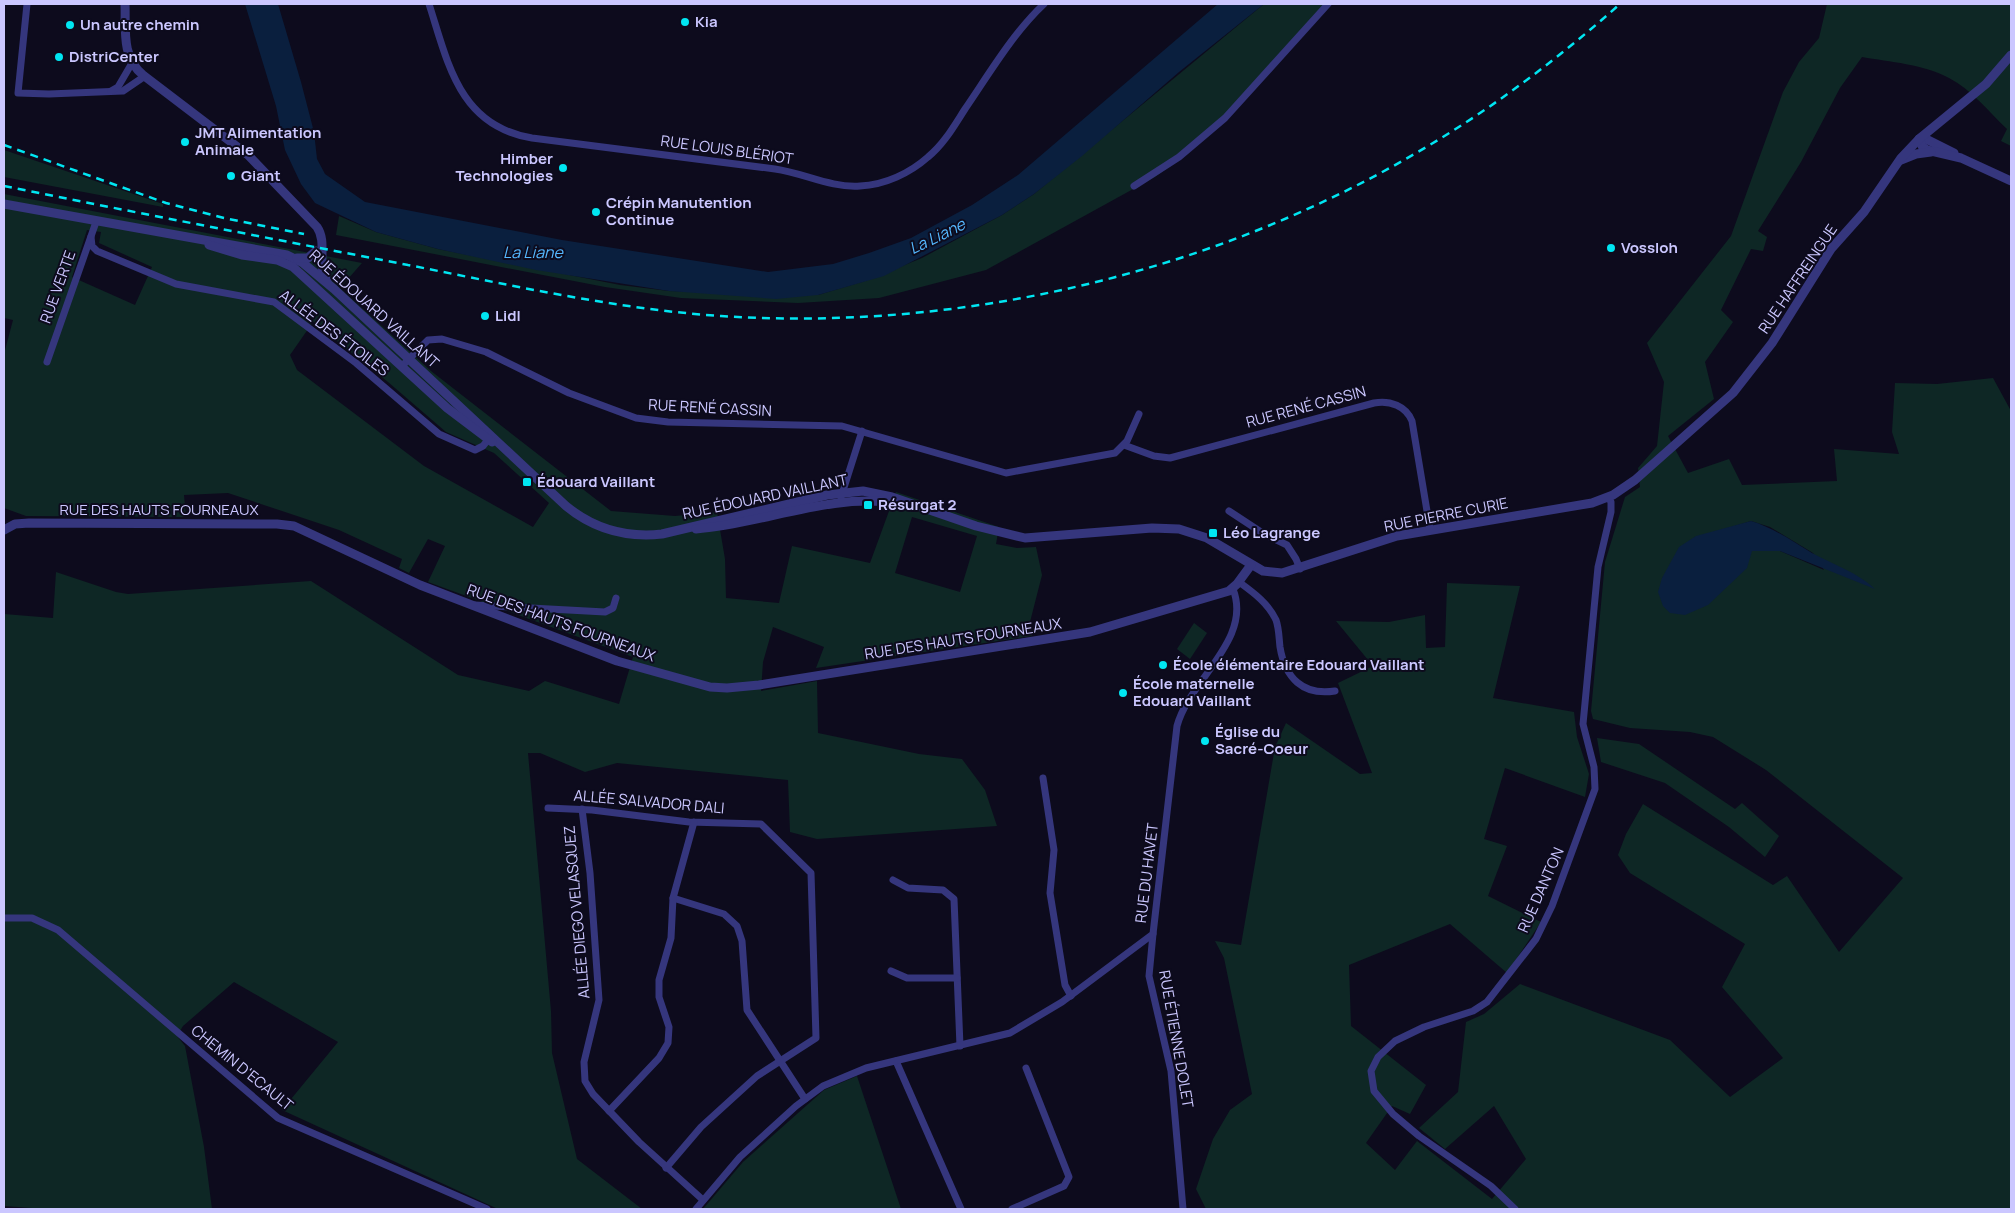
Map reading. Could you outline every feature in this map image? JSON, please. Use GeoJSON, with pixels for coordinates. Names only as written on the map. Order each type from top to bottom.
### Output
{"type":"FeatureCollection","features":[{"type":"Feature","properties":{"kind":"street"},"geometry":{"type":"LineString","coordinates":[[27,4],[18,93],[49,94],[125,90],[145,76]]}},
{"type":"Feature","properties":{"kind":"street"},"geometry":{"type":"LineString","coordinates":[[125,4],[126,49],[132,63],[145,76],[248,155],[314,224],[321,237],[319,255],[323,274],[334,289]]}},
{"type":"Feature","properties":{"kind":"street","name":"RUE LOUIS BLÉRIOT"},"geometry":{"type":"LineString","coordinates":[[429,4],[450,68],[462,94],[483,116],[508,131],[538,139],[777,169],[833,184],[858,186],[881,182],[900,175],[933,152],[948,135],[1022,28],[1044,4]]}},
{"type":"Feature","properties":{"kind":"street"},"geometry":{"type":"LineString","coordinates":[[1134,186],[1179,157],[1225,118],[1328,4]]}},
{"type":"Feature","properties":{"kind":"street","name":"RUE HAFFREINGUE"},"geometry":{"type":"LineString","coordinates":[[1620,490],[1646,472],[1728,398],[1744,381],[1772,344],[1831,249],[1864,212],[1898,162],[1921,138],[1986,84],[2011,55]]}},
{"type":"Feature","properties":{"kind":"street"},"geometry":{"type":"LineString","coordinates":[[111,91],[120,85],[132,63]]}},
{"type":"Feature","properties":{"kind":"street"},"geometry":{"type":"LineString","coordinates":[[1936,126],[1937,137],[1947,149]]}},
{"type":"Feature","properties":{"kind":"street"},"geometry":{"type":"LineString","coordinates":[[1921,138],[2011,181]]}},
{"type":"Feature","properties":{"kind":"street"},"geometry":{"type":"LineString","coordinates":[[1921,138],[1923,148],[1961,158]]}},
{"type":"Feature","properties":{"kind":"street"},"geometry":{"type":"LineString","coordinates":[[1898,162],[1916,154],[1934,152]]}},
{"type":"Feature","properties":{"kind":"street","name":"RUE ÉDOUARD VAILLANT"},"geometry":{"type":"LineString","coordinates":[[4,204],[185,238],[226,243],[291,260],[312,268],[490,438],[566,506],[596,526],[634,535],[731,526],[839,503],[872,500],[917,507]]}},
{"type":"Feature","properties":{"kind":"street","name":"RUE VERTE"},"geometry":{"type":"LineString","coordinates":[[46,362],[96,222]]}},
{"type":"Feature","properties":{"kind":"street","name":"ALLÉE DES ÉTOILES"},"geometry":{"type":"LineString","coordinates":[[91,237],[92,246],[97,251],[166,280],[189,287],[274,302],[356,363],[443,437],[475,450],[483,446],[490,438]]}},
{"type":"Feature","properties":{"kind":"street"},"geometry":{"type":"LineString","coordinates":[[291,260],[319,255]]}},
{"type":"Feature","properties":{"kind":"street"},"geometry":{"type":"LineString","coordinates":[[317,287],[312,268],[319,255]]}},
{"type":"Feature","properties":{"kind":"street","name":"RUE ÉDOUARD VAILLANT"},"geometry":{"type":"LineString","coordinates":[[291,260],[317,287],[447,408],[490,438]]}},
{"type":"Feature","properties":{"kind":"street","name":"RUE RENÉ CASSIN"},"geometry":{"type":"LineString","coordinates":[[402,366],[428,340],[439,338],[481,350],[569,393],[636,418],[668,422],[838,426],[862,431],[1010,474],[1111,454],[1124,445],[1154,456],[1170,458],[1374,403],[1391,403],[1406,411],[1412,422],[1430,530]]}},
{"type":"Feature","properties":{"kind":"street"},"geometry":{"type":"LineString","coordinates":[[1124,445],[1139,414]]}},
{"type":"Feature","properties":{"kind":"street"},"geometry":{"type":"LineString","coordinates":[[839,503],[862,431]]}},
{"type":"Feature","properties":{"kind":"street","name":"RUE PIERRE CURIE"},"geometry":{"type":"LineString","coordinates":[[1251,564],[1263,571],[1277,574],[1300,569],[1392,537],[1578,506],[1608,497],[1620,490]]}},
{"type":"Feature","properties":{"kind":"street","name":"RUE ÉDOUARD VAILLANT"},"geometry":{"type":"LineString","coordinates":[[676,531],[706,522],[842,492],[880,494],[996,532],[1025,538],[1174,528],[1207,538],[1251,564]]}},
{"type":"Feature","properties":{"kind":"street","name":"RUE DANTON"},"geometry":{"type":"LineString","coordinates":[[1515,1209],[1491,1186],[1419,1136],[1393,1114],[1374,1091],[1371,1071],[1378,1057],[1395,1041],[1424,1027],[1473,1011],[1487,1002],[1536,939],[1552,906],[1595,789],[1594,767],[1583,724],[1598,567],[1612,512],[1612,506],[1608,497]]}},
{"type":"Feature","properties":{"kind":"street"},"geometry":{"type":"LineString","coordinates":[[1228,511],[1262,533],[1287,545],[1300,569]]}},
{"type":"Feature","properties":{"kind":"street","name":"RUE DES HAUTS FOURNEAUX"},"geometry":{"type":"LineString","coordinates":[[4,530],[15,524],[29,523],[289,525],[306,530],[414,582],[617,661],[703,685],[727,688],[1090,632],[1236,585]]}},
{"type":"Feature","properties":{"kind":"street"},"geometry":{"type":"LineString","coordinates":[[1251,564],[1236,585],[1262,600],[1277,622],[1284,665],[1292,678],[1314,692],[1335,691]]}},
{"type":"Feature","properties":{"kind":"street","name":"RUE DU HAVET"},"geometry":{"type":"LineString","coordinates":[[696,1209],[740,1157],[805,1099],[828,1083],[855,1071],[1010,1033],[1070,996],[1153,934],[1178,722],[1184,708],[1234,630],[1237,613],[1236,585]]}},
{"type":"Feature","properties":{"kind":"street"},"geometry":{"type":"LineString","coordinates":[[470,605],[605,612],[613,608],[616,598]]}},
{"type":"Feature","properties":{"kind":"street"},"geometry":{"type":"LineString","coordinates":[[1042,778],[1054,850],[1050,893],[1065,985],[1070,996]]}},
{"type":"Feature","properties":{"kind":"street","name":"ALLÉE SALVADOR DALI"},"geometry":{"type":"LineString","coordinates":[[548,808],[582,809],[694,822],[761,824],[812,873],[817,1036],[814,1040],[757,1076],[701,1126],[666,1168]]}},
{"type":"Feature","properties":{"kind":"street","name":"ALLÉE DIEGO VELASQUEZ"},"geometry":{"type":"LineString","coordinates":[[582,809],[590,873],[599,1000],[584,1062],[583,1074],[588,1088],[609,1111],[666,1168],[703,1200]]}},
{"type":"Feature","properties":{"kind":"street"},"geometry":{"type":"LineString","coordinates":[[609,1111],[659,1058],[668,1043],[669,1027],[660,1002],[658,989],[671,938],[673,898],[694,822]]}},
{"type":"Feature","properties":{"kind":"street"},"geometry":{"type":"LineString","coordinates":[[892,880],[908,888],[939,889],[952,896],[955,903],[960,1046]]}},
{"type":"Feature","properties":{"kind":"street"},"geometry":{"type":"LineString","coordinates":[[673,898],[724,914],[737,926],[742,941],[746,1006],[779,1061],[805,1099]]}},
{"type":"Feature","properties":{"kind":"street","name":"CHEMIN D'ECAULT"},"geometry":{"type":"LineString","coordinates":[[4,918],[32,918],[58,930],[278,1118],[487,1209]]}},
{"type":"Feature","properties":{"kind":"street","name":"RUE ÉTIENNE DOLET"},"geometry":{"type":"LineString","coordinates":[[1153,934],[1149,976],[1170,1070],[1183,1209]]}},
{"type":"Feature","properties":{"kind":"street"},"geometry":{"type":"LineString","coordinates":[[891,971],[907,978],[957,978]]}},
{"type":"Feature","properties":{"kind":"street"},"geometry":{"type":"LineString","coordinates":[[896,1060],[961,1209]]}},
{"type":"Feature","properties":{"kind":"street"},"geometry":{"type":"LineString","coordinates":[[1012,1209],[1064,1186],[1069,1177],[1026,1068]]}},
{"type":"Feature","properties":{"kind":"green space"},"geometry":{"type":"Polygon","coordinates":[[[1264,4],[1332,4],[1248,95],[1204,138],[1180,158],[1155,177],[986,270],[879,298],[798,303],[681,298],[605,287],[336,235],[339,216],[376,232],[438,249],[620,285],[669,291],[818,295],[865,281],[922,258],[1002,215],[1034,194],[1264,4]]]}},
{"type":"Feature","properties":{"kind":"green space"},"geometry":{"type":"Polygon","coordinates":[[[1827,4],[2011,4],[2011,146],[2001,141],[2007,129],[1972,94],[1949,78],[1917,67],[1862,57],[1840,88],[1801,162],[1758,231],[1767,237],[1763,251],[1751,249],[1721,310],[1733,322],[1705,362],[1714,399],[1668,436],[1688,473],[1729,459],[1742,485],[1837,481],[1834,449],[1899,454],[1892,432],[1895,383],[1937,384],[1993,378],[2011,411],[2011,1209],[1206,1209],[1196,1189],[1213,1139],[1230,1110],[1252,1094],[1224,958],[1215,941],[1241,945],[1275,747],[1286,723],[1360,774],[1372,773],[1338,683],[1373,666],[1336,621],[1389,622],[1425,615],[1426,648],[1445,647],[1447,583],[1520,586],[1493,698],[1574,712],[1577,737],[1589,774],[1585,797],[1505,768],[1484,839],[1507,846],[1488,896],[1541,922],[1507,973],[1450,924],[1349,965],[1351,1026],[1426,1085],[1410,1114],[1392,1106],[1366,1143],[1395,1170],[1417,1141],[1492,1199],[1526,1159],[1494,1106],[1445,1149],[1419,1128],[1458,1092],[1466,1022],[1484,1014],[1520,984],[1670,1040],[1730,1097],[1783,1058],[1722,987],[1745,944],[1630,873],[1618,855],[1626,834],[1643,804],[1773,885],[1787,876],[1839,952],[1903,878],[1766,770],[1713,737],[1690,732],[1630,728],[1593,719],[1591,711],[1605,562],[1625,497],[1640,487],[1638,468],[1657,446],[1664,382],[1647,343],[1731,236],[1783,92],[1799,62],[1819,38],[1827,4]],[[1751,521],[1725,529],[1662,578],[1752,551],[1780,551],[1824,570],[1813,553],[1770,527],[1751,521]]]}},
{"type":"Feature","properties":{"kind":"green space"},"geometry":{"type":"Polygon","coordinates":[[[4,150],[163,204],[163,207],[4,177],[4,150]]]}},
{"type":"Feature","properties":{"kind":"green space"},"geometry":{"type":"Polygon","coordinates":[[[4,194],[362,263],[340,288],[431,371],[611,511],[675,516],[717,512],[725,559],[726,598],[779,603],[792,546],[870,563],[896,492],[999,527],[996,544],[1017,548],[1036,547],[1042,575],[1030,622],[1032,636],[816,668],[824,647],[773,627],[763,662],[761,691],[817,681],[818,733],[919,754],[962,759],[985,790],[997,826],[817,839],[790,832],[788,780],[617,763],[585,772],[540,753],[528,753],[551,1011],[552,1053],[577,1159],[642,1209],[498,1209],[282,1110],[338,1042],[234,982],[183,1026],[177,1036],[185,1046],[204,1147],[212,1209],[45,1209],[4,1206],[4,614],[53,618],[56,572],[116,592],[128,594],[311,581],[458,675],[529,691],[545,681],[619,704],[633,657],[428,582],[445,546],[428,539],[409,573],[399,568],[402,559],[339,530],[228,493],[184,495],[186,517],[26,516],[4,508],[4,354],[13,320],[4,318],[4,194]],[[87,230],[72,277],[135,305],[152,267],[99,243],[101,232],[87,230]],[[313,322],[290,355],[297,370],[424,466],[533,527],[549,503],[494,453],[446,432],[388,382],[313,322]],[[912,517],[895,573],[960,592],[977,536],[912,517]]]}},
{"type":"Feature","properties":{"kind":"green space"},"geometry":{"type":"Polygon","coordinates":[[[1194,623],[1207,633],[1190,659],[1177,649],[1194,623]]]}},
{"type":"Feature","properties":{"kind":"green space"},"geometry":{"type":"Polygon","coordinates":[[[1597,738],[1639,744],[1735,809],[1742,803],[1779,836],[1765,857],[1729,827],[1665,783],[1601,762],[1597,738]]]}},
{"type":"Feature","properties":{"kind":"green space"},"geometry":{"type":"Polygon","coordinates":[[[857,1076],[901,1209],[703,1209],[743,1162],[824,1090],[857,1076]]]}},
{"type":"Feature","properties":{"kind":"water","name":"La Liane"},"geometry":{"type":"Polygon","coordinates":[[[245,4],[278,4],[314,132],[317,159],[325,174],[365,202],[562,240],[768,272],[833,264],[911,238],[972,205],[1018,175],[1218,4],[1264,4],[1179,72],[1082,156],[1034,194],[1002,215],[884,276],[818,295],[776,299],[669,291],[536,270],[438,249],[376,232],[315,203],[301,184],[285,150],[276,106],[245,4]]]}},
{"type":"Feature","properties":{"kind":"water"},"geometry":{"type":"Polygon","coordinates":[[[1751,521],[1775,531],[1812,553],[1853,573],[1875,589],[1780,551],[1752,551],[1747,568],[1708,605],[1685,615],[1670,613],[1663,606],[1658,592],[1662,578],[1679,547],[1696,536],[1751,521]]]}},
{"type":"Feature","properties":{"kind":"railway"},"geometry":{"type":"LineString","coordinates":[[4,186],[524,288],[642,308],[721,316],[813,318],[904,314],[996,302],[1087,284],[1176,259],[1263,228],[1347,190],[1454,130],[1527,80],[1620,4]]}},
{"type":"Feature","properties":{"kind":"railway"},"geometry":{"type":"LineString","coordinates":[[4,145],[166,203],[224,218],[304,234]]}},
{"type":"Feature","properties":{"kind":"place","name":"Kia"},"geometry":{"type":"Point","coordinates":[685,22]}},
{"type":"Feature","properties":{"kind":"place","name":"Un autre chemin"},"geometry":{"type":"Point","coordinates":[70,25]}},
{"type":"Feature","properties":{"kind":"place","name":"DistriCenter"},"geometry":{"type":"Point","coordinates":[59,57]}},
{"type":"Feature","properties":{"kind":"place","name":"JMT Alimentation Animale"},"geometry":{"type":"Point","coordinates":[185,142]}},
{"type":"Feature","properties":{"kind":"place","name":"Himber Technologies"},"geometry":{"type":"Point","coordinates":[563,168]}},
{"type":"Feature","properties":{"kind":"place","name":"Giant"},"geometry":{"type":"Point","coordinates":[231,176]}},
{"type":"Feature","properties":{"kind":"place","name":"Crépin Manutention Continue"},"geometry":{"type":"Point","coordinates":[596,212]}},
{"type":"Feature","properties":{"kind":"place","name":"Vossloh"},"geometry":{"type":"Point","coordinates":[1611,248]}},
{"type":"Feature","properties":{"kind":"place","name":"Lidl"},"geometry":{"type":"Point","coordinates":[485,316]}},
{"type":"Feature","properties":{"kind":"place","name":"Édouard Vaillant"},"geometry":{"type":"Point","coordinates":[527,482]}},
{"type":"Feature","properties":{"kind":"place","name":"Résurgat 2"},"geometry":{"type":"Point","coordinates":[868,505]}},
{"type":"Feature","properties":{"kind":"place","name":"Léo Lagrange"},"geometry":{"type":"Point","coordinates":[1213,533]}},
{"type":"Feature","properties":{"kind":"place","name":"École élémentaire Edouard Vaillant"},"geometry":{"type":"Point","coordinates":[1163,665]}},
{"type":"Feature","properties":{"kind":"place","name":"École maternelle Edouard Vaillant"},"geometry":{"type":"Point","coordinates":[1123,693]}},
{"type":"Feature","properties":{"kind":"place","name":"Église du Sacré-Coeur"},"geometry":{"type":"Point","coordinates":[1205,741]}}]}
